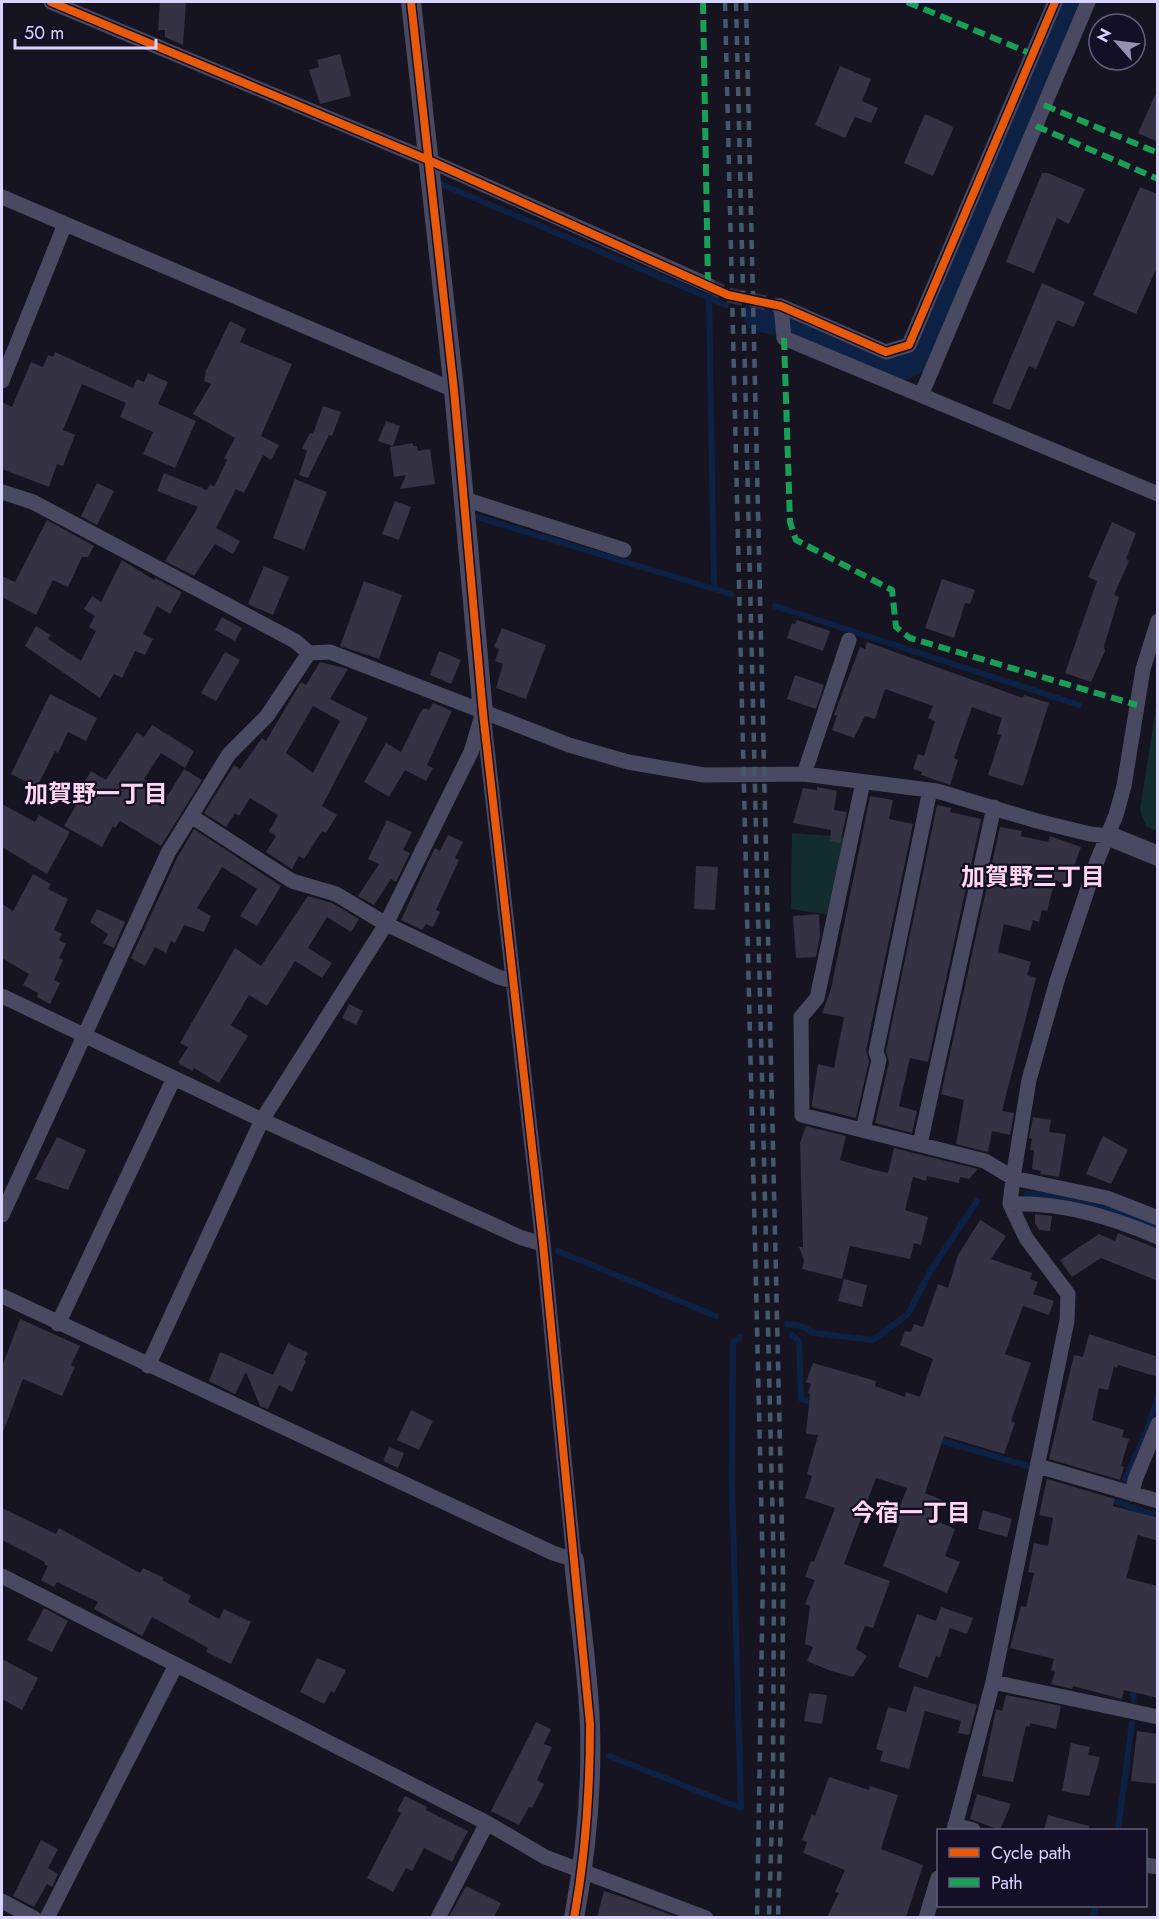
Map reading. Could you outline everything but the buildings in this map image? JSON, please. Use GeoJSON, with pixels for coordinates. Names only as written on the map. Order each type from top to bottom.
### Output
{"type":"FeatureCollection","features":[{"type":"Feature","properties":{"kind":"street"},"geometry":{"type":"LineString","coordinates":[[51,2],[426,159],[708,285]]}},
{"type":"Feature","properties":{"kind":"street"},"geometry":{"type":"LineString","coordinates":[[411,2],[426,159],[454,390],[483,713],[543,1244],[590,1724],[590,1779],[583,1870],[574,1917]]}},
{"type":"Feature","properties":{"kind":"street"},"geometry":{"type":"LineString","coordinates":[[1055,2],[909,345],[886,352],[781,306],[784,338],[896,386],[922,393],[1158,494]]}},
{"type":"Feature","properties":{"kind":"street"},"geometry":{"type":"LineString","coordinates":[[922,393],[1088,2]]}},
{"type":"Feature","properties":{"kind":"street"},"geometry":{"type":"LineString","coordinates":[[2,197],[454,390]]}},
{"type":"Feature","properties":{"kind":"street"},"geometry":{"type":"LineString","coordinates":[[2,381],[65,224]]}},
{"type":"Feature","properties":{"kind":"street"},"geometry":{"type":"LineString","coordinates":[[2,492],[33,502],[112,542],[295,641],[309,653],[330,652],[569,745],[628,762],[705,774],[804,774],[930,790],[1069,829],[1109,836],[1158,856]]}},
{"type":"Feature","properties":{"kind":"street"},"geometry":{"type":"LineString","coordinates":[[464,499],[624,550]]}},
{"type":"Feature","properties":{"kind":"street"},"geometry":{"type":"LineString","coordinates":[[955,1828],[993,1682],[1067,1321],[1068,1294],[1026,1238],[1010,1204],[1020,1123],[1044,1025],[1124,786],[1143,669],[1158,621]]}},
{"type":"Feature","properties":{"kind":"street"},"geometry":{"type":"LineString","coordinates":[[804,774],[849,640]]}},
{"type":"Feature","properties":{"kind":"street"},"geometry":{"type":"LineString","coordinates":[[2,1215],[168,853],[229,754],[267,716],[309,653]]}},
{"type":"Feature","properties":{"kind":"street"},"geometry":{"type":"LineString","coordinates":[[148,1366],[262,1120],[386,924],[471,752],[483,713]]}},
{"type":"Feature","properties":{"kind":"street"},"geometry":{"type":"LineString","coordinates":[[863,782],[817,998],[801,1017],[802,1115],[985,1161],[1013,1178],[1107,1198],[1158,1218]]}},
{"type":"Feature","properties":{"kind":"street"},"geometry":{"type":"LineString","coordinates":[[863,1130],[879,1059],[876,1052],[930,790]]}},
{"type":"Feature","properties":{"kind":"street"},"geometry":{"type":"LineString","coordinates":[[920,1144],[994,807]]}},
{"type":"Feature","properties":{"kind":"street"},"geometry":{"type":"LineString","coordinates":[[191,816],[292,880],[336,894],[386,924],[498,977],[513,981]]}},
{"type":"Feature","properties":{"kind":"street"},"geometry":{"type":"LineString","coordinates":[[2,996],[262,1120],[522,1238],[543,1244]]}},
{"type":"Feature","properties":{"kind":"street"},"geometry":{"type":"LineString","coordinates":[[58,1324],[174,1078]]}},
{"type":"Feature","properties":{"kind":"street"},"geometry":{"type":"LineString","coordinates":[[1010,1204],[1034,1203],[1094,1213],[1116,1219],[1158,1237]]}},
{"type":"Feature","properties":{"kind":"street"},"geometry":{"type":"LineString","coordinates":[[2,1296],[553,1553],[574,1560]]}},
{"type":"Feature","properties":{"kind":"street"},"geometry":{"type":"LineString","coordinates":[[1132,1494],[1158,1424]]}},
{"type":"Feature","properties":{"kind":"street"},"geometry":{"type":"LineString","coordinates":[[1038,1466],[1158,1502]]}},
{"type":"Feature","properties":{"kind":"street"},"geometry":{"type":"LineString","coordinates":[[2,1576],[487,1823],[545,1857],[706,1917]]}},
{"type":"Feature","properties":{"kind":"street"},"geometry":{"type":"LineString","coordinates":[[47,1917],[176,1665]]}},
{"type":"Feature","properties":{"kind":"street"},"geometry":{"type":"LineString","coordinates":[[993,1682],[1158,1717]]}},
{"type":"Feature","properties":{"kind":"street"},"geometry":{"type":"LineString","coordinates":[[438,1917],[487,1823]]}},
{"type":"Feature","properties":{"kind":"street"},"geometry":{"type":"LineString","coordinates":[[926,1917],[937,1884]]}},
{"type":"Feature","properties":{"kind":"street"},"geometry":{"type":"LineString","coordinates":[[2,1901],[34,1917]]}},
{"type":"Feature","properties":{"kind":"green space"},"geometry":{"type":"Polygon","coordinates":[[[1157,701],[1157,831],[1146,826],[1140,810],[1157,701]]]}},
{"type":"Feature","properties":{"kind":"green space"},"geometry":{"type":"Polygon","coordinates":[[[792,833],[846,837],[830,915],[791,909],[792,833]]]}},
{"type":"Feature","properties":{"kind":"waterway"},"geometry":{"type":"LineString","coordinates":[[761,315],[789,321],[882,364],[900,364],[916,356],[924,346],[1071,2]]}},
{"type":"Feature","properties":{"kind":"waterway"},"geometry":{"type":"LineString","coordinates":[[439,183],[726,305]]}},
{"type":"Feature","properties":{"kind":"waterway"},"geometry":{"type":"LineString","coordinates":[[709,298],[714,589]]}},
{"type":"Feature","properties":{"kind":"waterway"},"geometry":{"type":"LineString","coordinates":[[477,517],[731,594]]}},
{"type":"Feature","properties":{"kind":"waterway"},"geometry":{"type":"LineString","coordinates":[[775,606],[1079,705]]}},
{"type":"Feature","properties":{"kind":"waterway"},"geometry":{"type":"LineString","coordinates":[[1027,1194],[1040,1194],[1119,1212],[1158,1228]]}},
{"type":"Feature","properties":{"kind":"waterway"},"geometry":{"type":"LineString","coordinates":[[787,1324],[801,1326],[814,1333],[873,1340],[908,1314],[931,1270],[977,1201]]}},
{"type":"Feature","properties":{"kind":"waterway"},"geometry":{"type":"LineString","coordinates":[[558,1251],[716,1316]]}},
{"type":"Feature","properties":{"kind":"waterway"},"geometry":{"type":"LineString","coordinates":[[792,1335],[799,1341],[801,1399],[817,1403]]}},
{"type":"Feature","properties":{"kind":"waterway"},"geometry":{"type":"LineString","coordinates":[[609,1756],[741,1808],[732,1486],[733,1343],[740,1337]]}},
{"type":"Feature","properties":{"kind":"waterway"},"geometry":{"type":"LineString","coordinates":[[1125,1479],[1145,1435],[1158,1397]]}},
{"type":"Feature","properties":{"kind":"waterway"},"geometry":{"type":"LineString","coordinates":[[936,1439],[1028,1466]]}},
{"type":"Feature","properties":{"kind":"waterway"},"geometry":{"type":"LineString","coordinates":[[1117,1502],[1153,1515],[1158,1513]]}},
{"type":"Feature","properties":{"kind":"waterway"},"geometry":{"type":"LineString","coordinates":[[1132,1686],[1134,1700]]}},
{"type":"Feature","properties":{"kind":"waterway"},"geometry":{"type":"LineString","coordinates":[[1118,1829],[1132,1723]]}},
{"type":"Feature","properties":{"kind":"waterway"},"geometry":{"type":"LineString","coordinates":[[1092,1918],[1096,1907]]}},
{"type":"Feature","properties":{"kind":"tunnel"},"geometry":{"type":"LineString","coordinates":[[708,285],[728,295],[781,306]]}},
{"type":"Feature","properties":{"kind":"railway"},"geometry":{"type":"LineString","coordinates":[[725,2],[763,1575],[757,1918]]}},
{"type":"Feature","properties":{"kind":"railway"},"geometry":{"type":"LineString","coordinates":[[736,2],[774,1575],[773,1782],[769,1918]]}},
{"type":"Feature","properties":{"kind":"railway"},"geometry":{"type":"LineString","coordinates":[[746,2],[783,1573],[782,1782],[778,1918]]}},
{"type":"Feature","properties":{"kind":"marked path"},"geometry":{"type":"LineString","coordinates":[[703,2],[708,285]]}},
{"type":"Feature","properties":{"kind":"marked path"},"geometry":{"type":"LineString","coordinates":[[907,2],[1032,54]]}},
{"type":"Feature","properties":{"kind":"marked path"},"geometry":{"type":"LineString","coordinates":[[1044,105],[1158,153]]}},
{"type":"Feature","properties":{"kind":"marked path"},"geometry":{"type":"LineString","coordinates":[[1036,126],[1158,179]]}},
{"type":"Feature","properties":{"kind":"marked path"},"geometry":{"type":"LineString","coordinates":[[784,338],[790,522],[796,540],[892,590],[896,627],[910,638],[1137,705]]}},
{"type":"Feature","properties":{"kind":"cycle path"},"geometry":{"type":"LineString","coordinates":[[51,2],[426,159],[728,295],[781,306],[886,352],[909,345],[1055,2]]}},
{"type":"Feature","properties":{"kind":"cycle path"},"geometry":{"type":"LineString","coordinates":[[411,2],[454,390],[483,713],[543,1244],[590,1724],[586,1821],[582,1869],[574,1918]]}},
{"type":"Feature","properties":{"kind":"district","name":"加賀野一丁目"},"geometry":{"type":"Point","coordinates":[96,794]}},
{"type":"Feature","properties":{"kind":"district","name":"加賀野三丁目"},"geometry":{"type":"Point","coordinates":[1033,877]}},
{"type":"Feature","properties":{"kind":"district","name":"今宿一丁目"},"geometry":{"type":"Point","coordinates":[911,1513]}}]}
